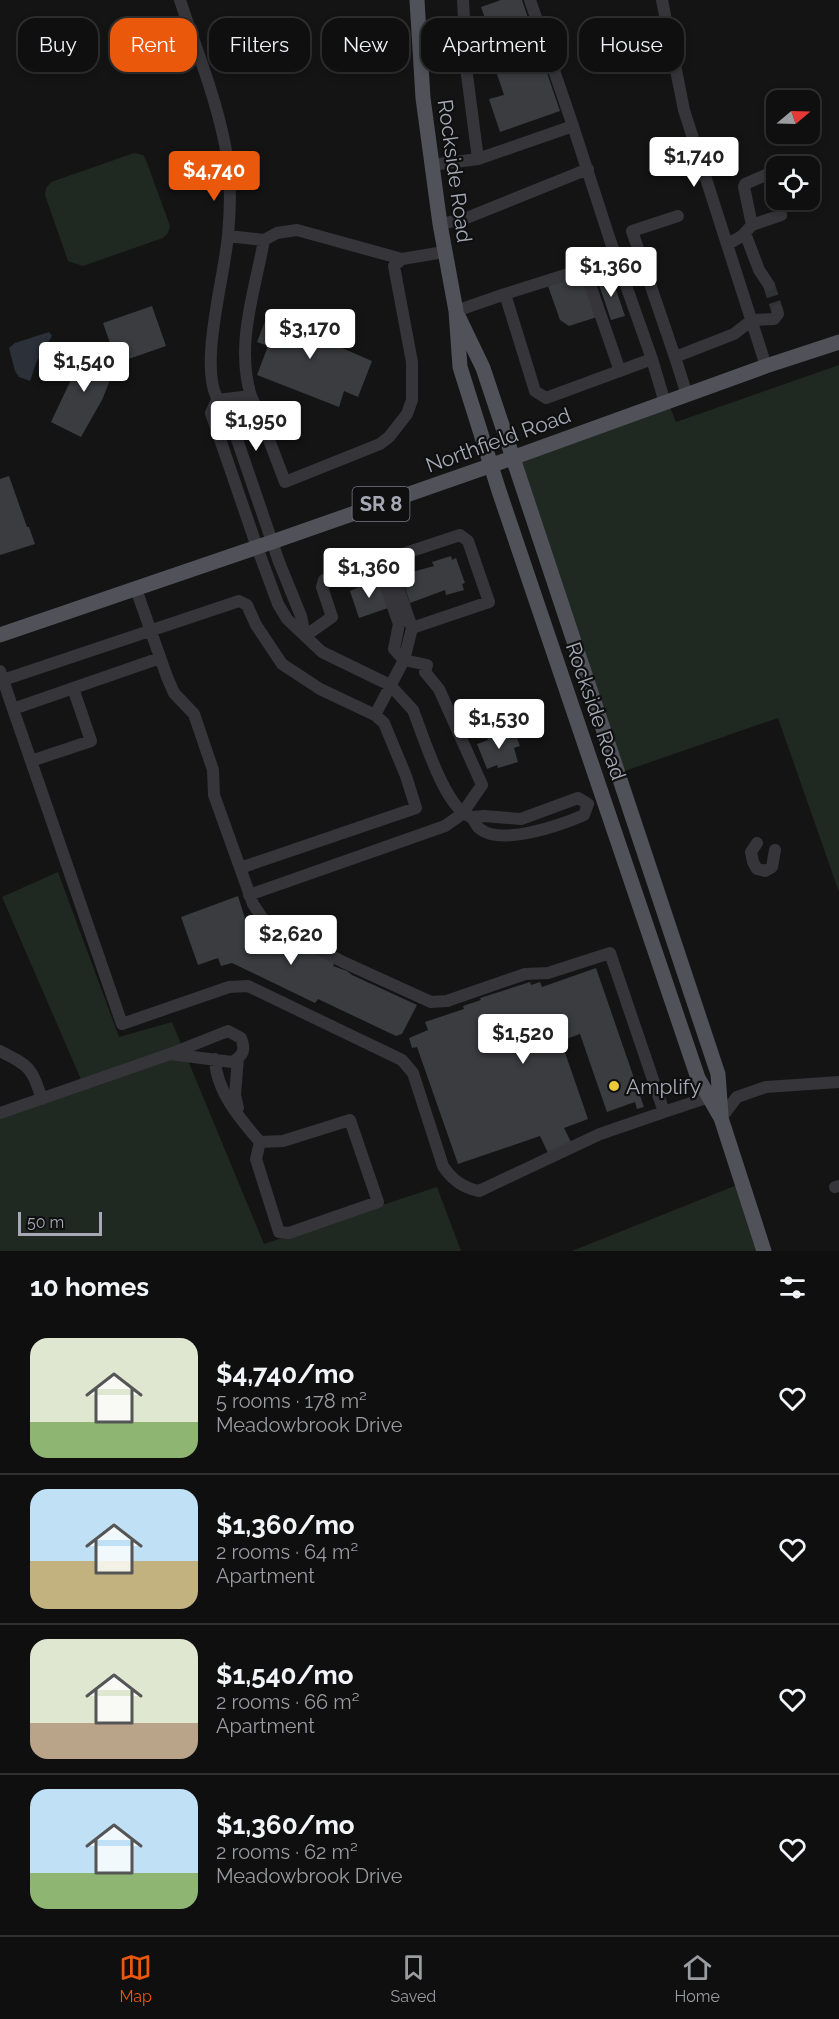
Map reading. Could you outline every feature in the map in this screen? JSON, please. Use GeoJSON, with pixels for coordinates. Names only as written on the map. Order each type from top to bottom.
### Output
{"type":"FeatureCollection","features":[{"type":"Feature","properties":{"kind":"main road","name":"Rockside Road"},"geometry":{"type":"LineString","coordinates":[[417,0],[423,98],[444,252],[456,310],[460,367],[491,466],[698,1078],[721,1118],[764,1251]]}},
{"type":"Feature","properties":{"kind":"main road","name":"Rockside Road"},"geometry":{"type":"LineString","coordinates":[[456,310],[483,368],[718,1074],[721,1118]]}},
{"type":"Feature","properties":{"kind":"main road","name":"Northfield Road"},"geometry":{"type":"LineString","coordinates":[[0,635],[491,466],[766,366],[839,342]]}},
{"type":"Feature","properties":{"kind":"street"},"geometry":{"type":"LineString","coordinates":[[180,0],[224,139],[228,168],[228,236],[212,342],[212,379],[217,400],[228,413],[264,545],[287,585],[301,616],[305,636],[322,652],[390,685],[413,710],[449,797],[479,829],[519,836],[584,815],[588,804]]}},
{"type":"Feature","properties":{"kind":"street"},"geometry":{"type":"LineString","coordinates":[[463,0],[467,75],[478,159]]}},
{"type":"Feature","properties":{"kind":"street"},"geometry":{"type":"LineString","coordinates":[[530,0],[665,403]]}},
{"type":"Feature","properties":{"kind":"street"},"geometry":{"type":"LineString","coordinates":[[662,0],[684,110],[766,366]]}},
{"type":"Feature","properties":{"kind":"street"},"geometry":{"type":"LineString","coordinates":[[431,165],[478,159],[573,126]]}},
{"type":"Feature","properties":{"kind":"street"},"geometry":{"type":"LineString","coordinates":[[440,224],[464,219],[588,169]]}},
{"type":"Feature","properties":{"kind":"street"},"geometry":{"type":"LineString","coordinates":[[766,175],[745,184],[744,187],[748,229],[759,270],[769,285]]}},
{"type":"Feature","properties":{"kind":"street"},"geometry":{"type":"LineString","coordinates":[[728,244],[748,229],[781,215],[780,210]]}},
{"type":"Feature","properties":{"kind":"street"},"geometry":{"type":"LineString","coordinates":[[678,216],[632,231],[687,395]]}},
{"type":"Feature","properties":{"kind":"street"},"geometry":{"type":"LineString","coordinates":[[228,236],[264,240],[277,233],[297,230],[402,259],[444,252]]}},
{"type":"Feature","properties":{"kind":"street"},"geometry":{"type":"LineString","coordinates":[[264,240],[246,330],[247,377],[251,396],[285,482],[372,448],[389,436],[406,414],[412,400],[412,362],[394,271],[394,266],[402,259]]}},
{"type":"Feature","properties":{"kind":"street"},"geometry":{"type":"LineString","coordinates":[[456,310],[581,270],[586,273],[620,371]]}},
{"type":"Feature","properties":{"kind":"street"},"geometry":{"type":"LineString","coordinates":[[505,294],[536,391],[546,398],[652,359]]}},
{"type":"Feature","properties":{"kind":"street"},"geometry":{"type":"LineString","coordinates":[[675,357],[735,334],[752,320],[774,319],[778,314],[777,310]]}},
{"type":"Feature","properties":{"kind":"street"},"geometry":{"type":"LineString","coordinates":[[217,400],[251,396]]}},
{"type":"Feature","properties":{"kind":"street"},"geometry":{"type":"LineString","coordinates":[[305,636],[332,617],[322,587],[324,580],[460,535],[468,541],[489,602],[412,628]]}},
{"type":"Feature","properties":{"kind":"street"},"geometry":{"type":"LineString","coordinates":[[375,715],[404,660],[412,628],[383,560]]}},
{"type":"Feature","properties":{"kind":"street"},"geometry":{"type":"LineString","coordinates":[[383,560],[399,624],[394,649],[404,660],[427,665],[425,672],[439,689],[482,785],[467,816]]}},
{"type":"Feature","properties":{"kind":"street"},"geometry":{"type":"LineString","coordinates":[[136,589],[174,693],[194,714],[213,770],[214,795],[249,895],[263,919],[343,962],[431,1002],[447,1001],[525,974],[548,973],[610,953],[664,1112]]}},
{"type":"Feature","properties":{"kind":"street"},"geometry":{"type":"LineString","coordinates":[[240,868],[416,808],[384,723],[375,715],[320,689],[282,664],[256,625],[247,606],[239,601],[2,675],[122,1024],[229,987],[248,986],[402,1060],[413,1073],[443,1166],[449,1176],[462,1186],[479,1191],[600,1134],[709,1097]]}},
{"type":"Feature","properties":{"kind":"street"},"geometry":{"type":"LineString","coordinates":[[13,709],[160,658]]}},
{"type":"Feature","properties":{"kind":"street"},"geometry":{"type":"LineString","coordinates":[[32,761],[91,741],[73,688]]}},
{"type":"Feature","properties":{"kind":"street"},"geometry":{"type":"LineString","coordinates":[[249,895],[446,826],[467,816],[521,819],[578,798],[588,804],[624,792]]}},
{"type":"Feature","properties":{"kind":"street"},"geometry":{"type":"LineString","coordinates":[[757,843],[751,852],[757,869],[765,871],[772,867],[775,850]]}},
{"type":"Feature","properties":{"kind":"street"},"geometry":{"type":"LineString","coordinates":[[0,1113],[170,1054],[228,1031],[241,1038],[244,1052],[232,1062],[170,1054]]}},
{"type":"Feature","properties":{"kind":"street"},"geometry":{"type":"LineString","coordinates":[[0,1051],[20,1061],[32,1072],[42,1099]]}},
{"type":"Feature","properties":{"kind":"street"},"geometry":{"type":"LineString","coordinates":[[238,1058],[235,1095],[239,1118]]}},
{"type":"Feature","properties":{"kind":"street"},"geometry":{"type":"LineString","coordinates":[[214,1059],[215,1070],[239,1118],[260,1142]]}},
{"type":"Feature","properties":{"kind":"street"},"geometry":{"type":"LineString","coordinates":[[721,1118],[737,1097],[766,1087],[839,1082]]}},
{"type":"Feature","properties":{"kind":"street"},"geometry":{"type":"LineString","coordinates":[[350,1120],[378,1202],[298,1230],[279,1232],[256,1160],[260,1142],[283,1141],[350,1120]]}},
{"type":"Feature","properties":{"kind":"shaded area"},"geometry":{"type":"Polygon","coordinates":[[[134,153],[143,155],[146,160],[170,226],[168,233],[163,238],[83,266],[68,261],[45,195],[46,188],[51,182],[134,153]]]}},
{"type":"Feature","properties":{"kind":"shaded area"},"geometry":{"type":"Polygon","coordinates":[[[49,332],[52,336],[36,363],[30,381],[19,377],[15,371],[9,348],[15,343],[49,332]]]}},
{"type":"Feature","properties":{"kind":"shaded area"},"geometry":{"type":"Polygon","coordinates":[[[839,365],[839,892],[778,718],[619,773],[513,458],[668,402],[676,422],[839,365]]]}},
{"type":"Feature","properties":{"kind":"shaded area"},"geometry":{"type":"Polygon","coordinates":[[[58,872],[119,1037],[172,1022],[264,1244],[437,1187],[461,1251],[0,1251],[0,1113],[83,1084],[2,897],[58,872]]]}},
{"type":"Feature","properties":{"kind":"shaded area"},"geometry":{"type":"Polygon","coordinates":[[[742,1183],[764,1251],[572,1251],[742,1183]]]}},
{"type":"Feature","properties":{"kind":"building"},"geometry":{"type":"Polygon","coordinates":[[[501,0],[522,0],[528,18],[485,18],[481,7],[501,0]]]}},
{"type":"Feature","properties":{"kind":"building"},"geometry":{"type":"Polygon","coordinates":[[[547,72],[560,111],[500,132],[489,99],[504,95],[497,74],[547,72]]]}},
{"type":"Feature","properties":{"kind":"building"},"geometry":{"type":"Polygon","coordinates":[[[582,274],[597,317],[569,326],[560,320],[548,286],[582,274]]]}},
{"type":"Feature","properties":{"kind":"building"},"geometry":{"type":"Polygon","coordinates":[[[611,275],[625,316],[611,320],[597,279],[611,275]]]}},
{"type":"Feature","properties":{"kind":"building"},"geometry":{"type":"Polygon","coordinates":[[[152,306],[166,346],[117,363],[103,323],[152,306]]]}},
{"type":"Feature","properties":{"kind":"building"},"geometry":{"type":"Polygon","coordinates":[[[269,311],[316,329],[319,322],[341,330],[335,345],[372,361],[358,397],[344,391],[339,407],[257,375],[268,346],[257,342],[269,311]]]}},
{"type":"Feature","properties":{"kind":"building"},"geometry":{"type":"Polygon","coordinates":[[[86,348],[117,363],[102,400],[81,437],[51,422],[86,348]]]}},
{"type":"Feature","properties":{"kind":"building"},"geometry":{"type":"Polygon","coordinates":[[[9,476],[35,544],[0,555],[0,479],[9,476]]]}},
{"type":"Feature","properties":{"kind":"building"},"geometry":{"type":"Polygon","coordinates":[[[451,556],[452,560],[456,558],[465,583],[462,584],[464,590],[446,595],[445,590],[410,603],[401,575],[434,566],[432,562],[451,556]]]}},
{"type":"Feature","properties":{"kind":"building"},"geometry":{"type":"Polygon","coordinates":[[[380,581],[388,608],[359,618],[350,591],[371,582],[372,584],[380,581]]]}},
{"type":"Feature","properties":{"kind":"building"},"geometry":{"type":"Polygon","coordinates":[[[507,729],[511,739],[517,738],[520,746],[514,748],[518,762],[487,769],[477,744],[488,740],[486,736],[507,729]]]}},
{"type":"Feature","properties":{"kind":"building"},"geometry":{"type":"Polygon","coordinates":[[[238,896],[248,928],[252,927],[266,933],[272,931],[336,960],[333,966],[417,1005],[402,1034],[396,1036],[318,999],[315,1003],[232,963],[221,966],[218,958],[198,965],[181,917],[238,896]]]}},
{"type":"Feature","properties":{"kind":"building"},"geometry":{"type":"Polygon","coordinates":[[[596,968],[644,1107],[637,1109],[635,1102],[607,1112],[580,1034],[561,1041],[588,1119],[564,1128],[571,1142],[548,1153],[540,1136],[458,1164],[417,1047],[412,1048],[409,1038],[428,1030],[425,1022],[464,1009],[463,1006],[481,1000],[480,998],[530,982],[531,985],[540,982],[542,987],[596,968]]]}},
{"type":"Feature","properties":{"kind":"tunnel"},"geometry":{"type":"LineString","coordinates":[[769,285],[777,310]]}},
{"type":"Feature","properties":{"kind":"place","name":"Amplify"},"geometry":{"type":"Point","coordinates":[614,1086]}}]}
